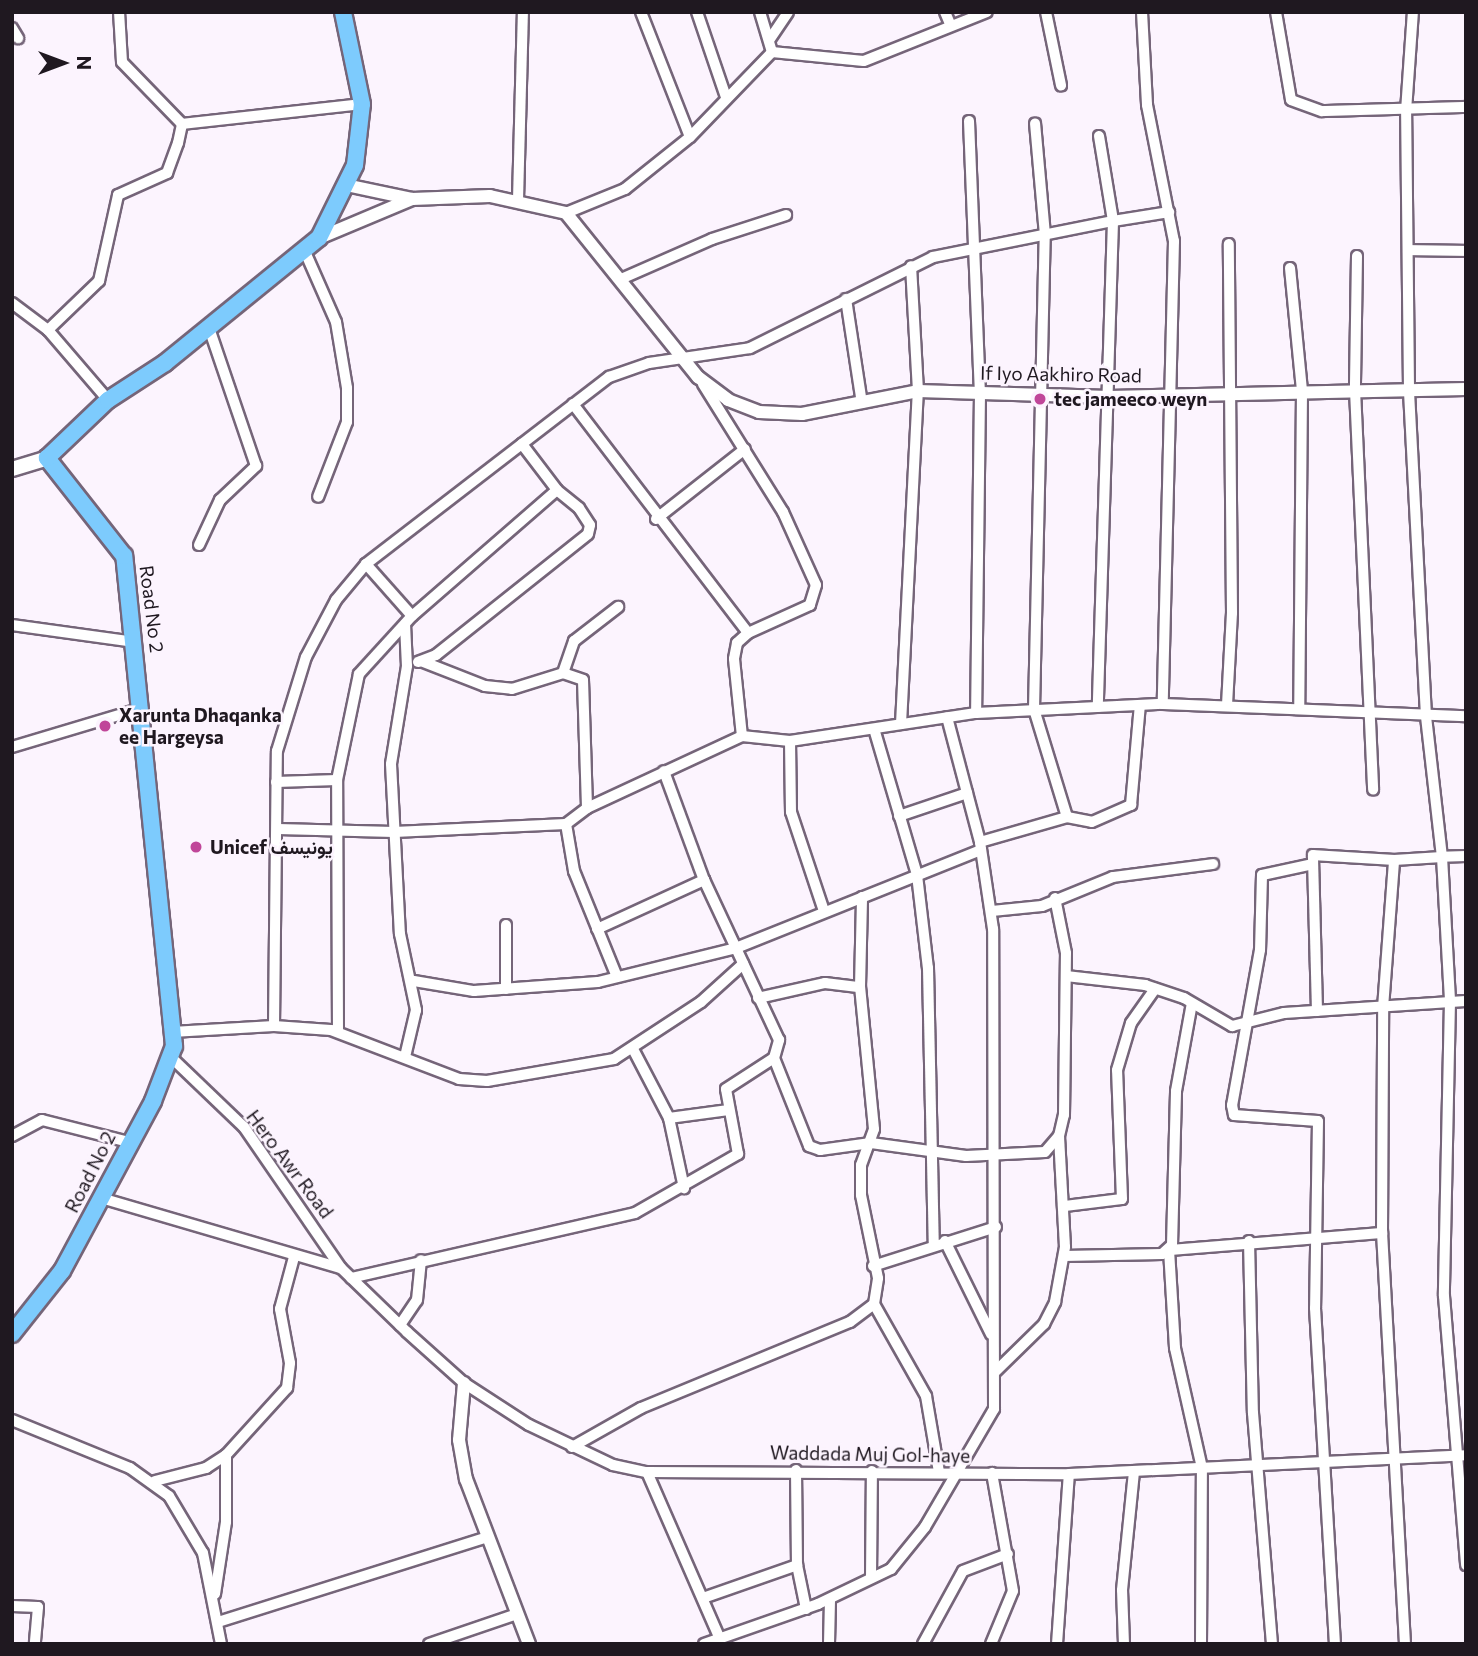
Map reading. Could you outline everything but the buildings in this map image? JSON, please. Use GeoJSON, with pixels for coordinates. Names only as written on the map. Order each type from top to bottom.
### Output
{"type":"FeatureCollection","features":[{"type":"Feature","properties":{"kind":"main road"},"geometry":{"type":"LineString","coordinates":[[12,469],[47,458],[108,400],[306,254],[319,238],[346,186],[362,104],[343,12]]}},
{"type":"Feature","properties":{"kind":"main road","name":"Road No 2"},"geometry":{"type":"LineString","coordinates":[[12,1334],[51,1291],[173,1059],[142,708],[124,555],[47,458]]}},
{"type":"Feature","properties":{"kind":"street"},"geometry":{"type":"LineString","coordinates":[[119,12],[122,62],[181,124]]}},
{"type":"Feature","properties":{"kind":"street"},"geometry":{"type":"LineString","coordinates":[[518,200],[523,12]]}},
{"type":"Feature","properties":{"kind":"street"},"geometry":{"type":"LineString","coordinates":[[641,12],[690,137]]}},
{"type":"Feature","properties":{"kind":"street"},"geometry":{"type":"LineString","coordinates":[[697,12],[726,97]]}},
{"type":"Feature","properties":{"kind":"street"},"geometry":{"type":"LineString","coordinates":[[760,12],[772,52]]}},
{"type":"Feature","properties":{"kind":"street"},"geometry":{"type":"LineString","coordinates":[[770,39],[788,12]]}},
{"type":"Feature","properties":{"kind":"street"},"geometry":{"type":"LineString","coordinates":[[945,12],[950,24]]}},
{"type":"Feature","properties":{"kind":"street"},"geometry":{"type":"LineString","coordinates":[[346,186],[412,199],[518,200],[566,213],[625,189],[690,137],[772,52],[864,61],[950,24],[987,12]]}},
{"type":"Feature","properties":{"kind":"street"},"geometry":{"type":"LineString","coordinates":[[1046,12],[1061,85]]}},
{"type":"Feature","properties":{"kind":"street"},"geometry":{"type":"LineString","coordinates":[[1142,12],[1147,105],[1174,242],[1163,704]]}},
{"type":"Feature","properties":{"kind":"street"},"geometry":{"type":"LineString","coordinates":[[1276,12],[1292,100],[1322,111],[1406,111],[1466,107]]}},
{"type":"Feature","properties":{"kind":"street"},"geometry":{"type":"LineString","coordinates":[[1413,12],[1406,111],[1409,388],[1426,716],[1442,857],[1450,1001],[1444,1296],[1462,1456],[1466,1565]]}},
{"type":"Feature","properties":{"kind":"street"},"geometry":{"type":"LineString","coordinates":[[12,28],[18,38]]}},
{"type":"Feature","properties":{"kind":"street"},"geometry":{"type":"LineString","coordinates":[[181,124],[362,104]]}},
{"type":"Feature","properties":{"kind":"street"},"geometry":{"type":"LineString","coordinates":[[969,121],[977,249],[980,393],[976,713]]}},
{"type":"Feature","properties":{"kind":"street"},"geometry":{"type":"LineString","coordinates":[[1035,123],[1045,235],[1039,394],[1034,709],[1067,817]]}},
{"type":"Feature","properties":{"kind":"street"},"geometry":{"type":"LineString","coordinates":[[48,330],[99,281],[118,195],[167,173],[181,124]]}},
{"type":"Feature","properties":{"kind":"street"},"geometry":{"type":"LineString","coordinates":[[1098,707],[1110,397],[1113,221],[1099,136]]}},
{"type":"Feature","properties":{"kind":"street"},"geometry":{"type":"LineString","coordinates":[[319,238],[412,199]]}},
{"type":"Feature","properties":{"kind":"street"},"geometry":{"type":"LineString","coordinates":[[274,1026],[278,829],[276,782],[284,716],[306,657],[336,600],[366,564],[609,377],[683,358],[750,348],[911,266],[977,249],[1169,212]]}},
{"type":"Feature","properties":{"kind":"street","name":"If Iyo Aakhiro Road"},"geometry":{"type":"LineString","coordinates":[[566,213],[698,377],[728,400],[759,412],[802,414],[918,391],[1110,397],[1231,391],[1466,389]]}},
{"type":"Feature","properties":{"kind":"street"},"geometry":{"type":"LineString","coordinates":[[621,279],[712,239],[786,215]]}},
{"type":"Feature","properties":{"kind":"street"},"geometry":{"type":"LineString","coordinates":[[1227,705],[1231,391],[1229,244]]}},
{"type":"Feature","properties":{"kind":"street"},"geometry":{"type":"LineString","coordinates":[[1408,250],[1466,251]]}},
{"type":"Feature","properties":{"kind":"street"},"geometry":{"type":"LineString","coordinates":[[306,254],[336,322],[347,388],[347,422],[318,497]]}},
{"type":"Feature","properties":{"kind":"street"},"geometry":{"type":"LineString","coordinates":[[1356,256],[1355,390],[1366,711],[1373,790]]}},
{"type":"Feature","properties":{"kind":"street"},"geometry":{"type":"LineString","coordinates":[[901,724],[918,391],[911,266]]}},
{"type":"Feature","properties":{"kind":"street"},"geometry":{"type":"LineString","coordinates":[[1290,268],[1302,391],[1299,706]]}},
{"type":"Feature","properties":{"kind":"street"},"geometry":{"type":"LineString","coordinates":[[846,299],[862,403]]}},
{"type":"Feature","properties":{"kind":"street"},"geometry":{"type":"LineString","coordinates":[[12,303],[48,330],[108,400]]}},
{"type":"Feature","properties":{"kind":"street"},"geometry":{"type":"LineString","coordinates":[[199,545],[219,500],[256,466],[209,328]]}},
{"type":"Feature","properties":{"kind":"street"},"geometry":{"type":"LineString","coordinates":[[698,377],[783,512],[817,595],[810,605],[748,633],[734,659],[743,736]]}},
{"type":"Feature","properties":{"kind":"street"},"geometry":{"type":"LineString","coordinates":[[573,404],[656,519],[748,633]]}},
{"type":"Feature","properties":{"kind":"street"},"geometry":{"type":"LineString","coordinates":[[407,666],[436,655],[588,534],[590,525],[579,508],[557,490],[522,444]]}},
{"type":"Feature","properties":{"kind":"street"},"geometry":{"type":"LineString","coordinates":[[656,519],[745,449]]}},
{"type":"Feature","properties":{"kind":"street"},"geometry":{"type":"LineString","coordinates":[[338,1032],[337,780],[359,674],[408,620],[557,490]]}},
{"type":"Feature","properties":{"kind":"street"},"geometry":{"type":"LineString","coordinates":[[366,564],[408,620],[407,666],[391,764],[400,934],[414,981],[416,1010],[405,1057]]}},
{"type":"Feature","properties":{"kind":"street"},"geometry":{"type":"LineString","coordinates":[[563,673],[574,641],[618,607]]}},
{"type":"Feature","properties":{"kind":"street"},"geometry":{"type":"LineString","coordinates":[[12,625],[135,642]]}},
{"type":"Feature","properties":{"kind":"street"},"geometry":{"type":"LineString","coordinates":[[421,661],[485,686],[512,689],[563,673],[583,680],[587,696],[587,808]]}},
{"type":"Feature","properties":{"kind":"street"},"geometry":{"type":"LineString","coordinates":[[278,829],[338,828],[394,832],[566,824],[587,808],[743,736],[790,741],[875,732],[901,724],[976,713],[1163,704],[1299,706],[1426,716],[1466,716]]}},
{"type":"Feature","properties":{"kind":"street"},"geometry":{"type":"LineString","coordinates":[[414,981],[506,989],[617,977],[736,948],[917,875],[980,846],[1067,817],[1092,822],[1131,804],[1140,705]]}},
{"type":"Feature","properties":{"kind":"street"},"geometry":{"type":"LineString","coordinates":[[12,747],[142,708]]}},
{"type":"Feature","properties":{"kind":"street"},"geometry":{"type":"LineString","coordinates":[[704,1644],[830,1599],[871,1578],[907,1552],[951,1474],[994,1409],[997,1155],[992,911],[980,846],[947,717]]}},
{"type":"Feature","properties":{"kind":"street"},"geometry":{"type":"LineString","coordinates":[[875,732],[917,875],[928,968],[933,1244]]}},
{"type":"Feature","properties":{"kind":"street"},"geometry":{"type":"LineString","coordinates":[[790,741],[791,812],[824,912]]}},
{"type":"Feature","properties":{"kind":"street"},"geometry":{"type":"LineString","coordinates":[[664,771],[704,880],[779,1040],[774,1058],[809,1146],[837,1151],[871,1143],[933,1152],[997,1155],[1045,1152],[1059,1136]]}},
{"type":"Feature","properties":{"kind":"street"},"geometry":{"type":"LineString","coordinates":[[276,782],[337,780]]}},
{"type":"Feature","properties":{"kind":"street"},"geometry":{"type":"LineString","coordinates":[[899,816],[967,793]]}},
{"type":"Feature","properties":{"kind":"street"},"geometry":{"type":"LineString","coordinates":[[566,824],[574,872],[617,977]]}},
{"type":"Feature","properties":{"kind":"street"},"geometry":{"type":"LineString","coordinates":[[1317,1011],[1313,855],[1394,860],[1466,856]]}},
{"type":"Feature","properties":{"kind":"street"},"geometry":{"type":"LineString","coordinates":[[1394,860],[1383,1008],[1382,1233],[1390,1457],[1405,1644]]}},
{"type":"Feature","properties":{"kind":"street"},"geometry":{"type":"LineString","coordinates":[[992,911],[1055,898],[1113,877],[1213,864]]}},
{"type":"Feature","properties":{"kind":"street"},"geometry":{"type":"LineString","coordinates":[[1313,864],[1262,875],[1260,950],[1234,1115],[1318,1122],[1321,1461],[1335,1644]]}},
{"type":"Feature","properties":{"kind":"street"},"geometry":{"type":"LineString","coordinates":[[597,929],[704,880]]}},
{"type":"Feature","properties":{"kind":"street"},"geometry":{"type":"LineString","coordinates":[[862,897],[860,988],[871,1143],[861,1165],[861,1195],[873,1266],[874,1304],[926,1396],[939,1472]]}},
{"type":"Feature","properties":{"kind":"street"},"geometry":{"type":"LineString","coordinates":[[995,1372],[1044,1324],[1064,1256],[1065,1206],[1059,1136],[1066,976],[1055,898]]}},
{"type":"Feature","properties":{"kind":"street"},"geometry":{"type":"LineString","coordinates":[[506,925],[506,989]]}},
{"type":"Feature","properties":{"kind":"street"},"geometry":{"type":"LineString","coordinates":[[172,1032],[274,1026],[338,1032],[460,1079],[487,1081],[614,1059],[633,1049],[743,964]]}},
{"type":"Feature","properties":{"kind":"street"},"geometry":{"type":"LineString","coordinates":[[1066,976],[1154,989],[1192,1003],[1232,1026],[1249,1019],[1317,1011],[1466,1001]]}},
{"type":"Feature","properties":{"kind":"street"},"geometry":{"type":"LineString","coordinates":[[758,998],[825,984],[860,988]]}},
{"type":"Feature","properties":{"kind":"street"},"geometry":{"type":"LineString","coordinates":[[1065,1206],[1122,1199],[1117,1070],[1130,1023],[1154,989]]}},
{"type":"Feature","properties":{"kind":"street"},"geometry":{"type":"LineString","coordinates":[[1192,1003],[1176,1091],[1174,1240],[1169,1250],[1175,1348],[1202,1468],[1201,1644]]}},
{"type":"Feature","properties":{"kind":"street"},"geometry":{"type":"LineString","coordinates":[[633,1049],[669,1118],[684,1188]]}},
{"type":"Feature","properties":{"kind":"street"},"geometry":{"type":"LineString","coordinates":[[351,1278],[635,1213],[684,1188],[738,1154],[729,1110],[729,1083],[774,1058]]}},
{"type":"Feature","properties":{"kind":"street","name":"Hero Awr Road"},"geometry":{"type":"LineString","coordinates":[[173,1059],[244,1127],[341,1268]]}},
{"type":"Feature","properties":{"kind":"street"},"geometry":{"type":"LineString","coordinates":[[669,1118],[729,1110]]}},
{"type":"Feature","properties":{"kind":"street"},"geometry":{"type":"LineString","coordinates":[[12,1136],[42,1120],[129,1142]]}},
{"type":"Feature","properties":{"kind":"street"},"geometry":{"type":"LineString","coordinates":[[101,1198],[294,1257],[341,1268]]}},
{"type":"Feature","properties":{"kind":"street"},"geometry":{"type":"LineString","coordinates":[[873,1266],[933,1244],[996,1227]]}},
{"type":"Feature","properties":{"kind":"street"},"geometry":{"type":"LineString","coordinates":[[1064,1256],[1169,1250],[1317,1235],[1382,1233]]}},
{"type":"Feature","properties":{"kind":"street"},"geometry":{"type":"LineString","coordinates":[[945,1241],[993,1338]]}},
{"type":"Feature","properties":{"kind":"street"},"geometry":{"type":"LineString","coordinates":[[1249,1241],[1252,1413],[1260,1465],[1272,1644]]}},
{"type":"Feature","properties":{"kind":"street"},"geometry":{"type":"LineString","coordinates":[[155,1481],[206,1468],[226,1455],[287,1388],[290,1363],[280,1309],[294,1257]]}},
{"type":"Feature","properties":{"kind":"street"},"geometry":{"type":"LineString","coordinates":[[400,1325],[417,1300],[421,1260]]}},
{"type":"Feature","properties":{"kind":"street","name":"Waddada Muj Gol-haye"},"geometry":{"type":"LineString","coordinates":[[341,1268],[464,1383],[572,1447],[647,1472],[796,1470],[1069,1474],[1390,1457],[1462,1456]]}},
{"type":"Feature","properties":{"kind":"street"},"geometry":{"type":"LineString","coordinates":[[572,1447],[641,1408],[850,1322],[874,1304]]}},
{"type":"Feature","properties":{"kind":"street"},"geometry":{"type":"LineString","coordinates":[[464,1383],[459,1440],[486,1537],[529,1644]]}},
{"type":"Feature","properties":{"kind":"street"},"geometry":{"type":"LineString","coordinates":[[12,1420],[155,1481],[203,1553],[215,1598],[221,1644]]}},
{"type":"Feature","properties":{"kind":"street"},"geometry":{"type":"LineString","coordinates":[[215,1598],[226,1522],[226,1455]]}},
{"type":"Feature","properties":{"kind":"street"},"geometry":{"type":"LineString","coordinates":[[796,1470],[797,1565],[806,1609]]}},
{"type":"Feature","properties":{"kind":"street"},"geometry":{"type":"LineString","coordinates":[[871,1578],[872,1471]]}},
{"type":"Feature","properties":{"kind":"street"},"geometry":{"type":"LineString","coordinates":[[647,1472],[720,1639]]}},
{"type":"Feature","properties":{"kind":"street"},"geometry":{"type":"LineString","coordinates":[[1124,1644],[1122,1590],[1134,1472]]}},
{"type":"Feature","properties":{"kind":"street"},"geometry":{"type":"LineString","coordinates":[[991,1644],[1013,1591],[992,1473]]}},
{"type":"Feature","properties":{"kind":"street"},"geometry":{"type":"LineString","coordinates":[[1057,1644],[1069,1474]]}},
{"type":"Feature","properties":{"kind":"street"},"geometry":{"type":"LineString","coordinates":[[218,1622],[486,1537]]}},
{"type":"Feature","properties":{"kind":"street"},"geometry":{"type":"LineString","coordinates":[[923,1644],[963,1571],[1007,1554]]}},
{"type":"Feature","properties":{"kind":"street"},"geometry":{"type":"LineString","coordinates":[[703,1598],[797,1565]]}},
{"type":"Feature","properties":{"kind":"street"},"geometry":{"type":"LineString","coordinates":[[828,1644],[830,1599]]}},
{"type":"Feature","properties":{"kind":"street"},"geometry":{"type":"LineString","coordinates":[[12,1606],[38,1607],[35,1644]]}},
{"type":"Feature","properties":{"kind":"street"},"geometry":{"type":"LineString","coordinates":[[429,1644],[517,1614]]}},
{"type":"Feature","properties":{"kind":"place","name":"tec jameeco weyn"},"geometry":{"type":"Point","coordinates":[1040,399]}},
{"type":"Feature","properties":{"kind":"place","name":"Xarunta Dhaqanka ee Hargeysa"},"geometry":{"type":"Point","coordinates":[105,726]}},
{"type":"Feature","properties":{"kind":"place","name":"Unicef يونيسف"},"geometry":{"type":"Point","coordinates":[196,847]}}]}
